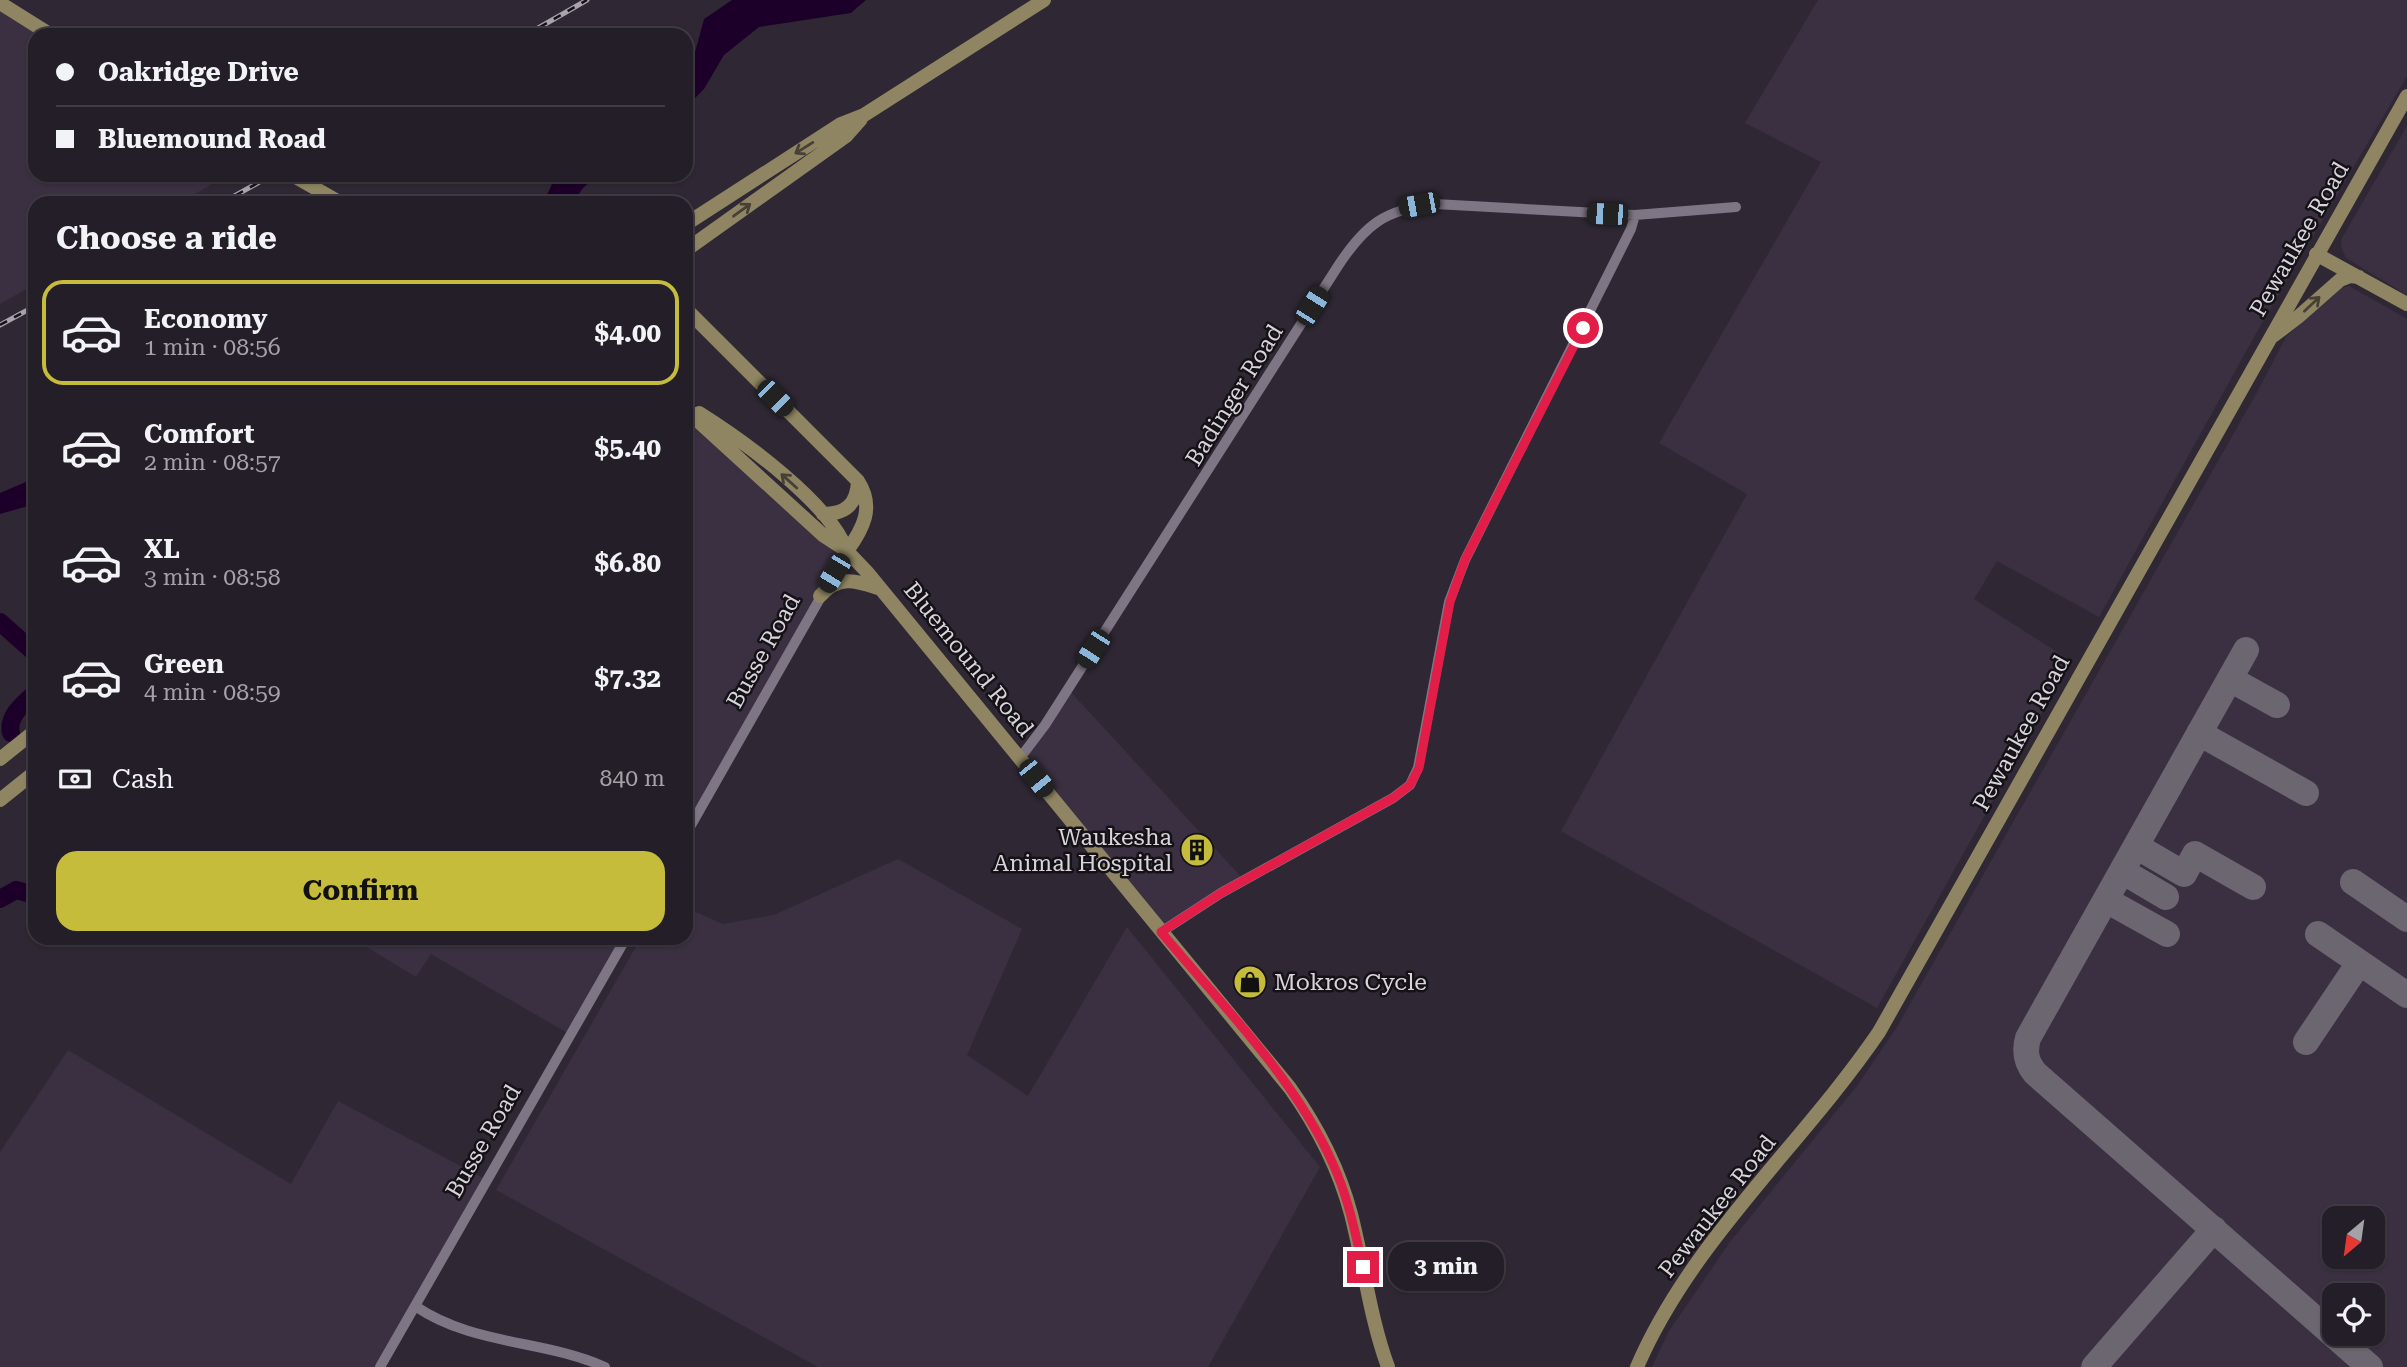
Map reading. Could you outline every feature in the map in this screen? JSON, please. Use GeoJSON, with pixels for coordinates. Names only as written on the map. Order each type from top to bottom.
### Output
{"type":"FeatureCollection","features":[{"type":"Feature","properties":{"kind":"main road"},"geometry":{"type":"LineString","coordinates":[[693,219],[841,124],[864,115],[1044,0]]}},
{"type":"Feature","properties":{"kind":"main road"},"geometry":{"type":"LineString","coordinates":[[0,3],[40,28]]}},
{"type":"Feature","properties":{"kind":"main road","name":"Pewaukee Road"},"geometry":{"type":"LineString","coordinates":[[1636,1367],[1647,1343],[1698,1261],[1853,1069],[1879,1032],[2407,96]]}},
{"type":"Feature","properties":{"kind":"main road"},"geometry":{"type":"LineString","coordinates":[[693,245],[846,136],[864,115]]}},
{"type":"Feature","properties":{"kind":"main road"},"geometry":{"type":"LineString","coordinates":[[304,182],[329,196]]}},
{"type":"Feature","properties":{"kind":"main road"},"geometry":{"type":"LineString","coordinates":[[2316,254],[2407,304]]}},
{"type":"Feature","properties":{"kind":"main road"},"geometry":{"type":"LineString","coordinates":[[2269,339],[2340,279],[2359,277]]}},
{"type":"Feature","properties":{"kind":"main road","name":"Busse Road"},"geometry":{"type":"LineString","coordinates":[[693,316],[858,481],[866,496],[867,514],[862,528],[847,551]]}},
{"type":"Feature","properties":{"kind":"main road","name":"Bluemound Road"},"geometry":{"type":"LineString","coordinates":[[693,412],[742,440],[823,514],[839,532],[847,551]]}},
{"type":"Feature","properties":{"kind":"main road","name":"Bluemound Road"},"geometry":{"type":"LineString","coordinates":[[693,414],[824,536],[847,551],[881,589],[1280,1075],[1325,1146],[1340,1180],[1350,1210],[1388,1367]]}},
{"type":"Feature","properties":{"kind":"main road"},"geometry":{"type":"LineString","coordinates":[[823,514],[838,514],[851,505],[858,493],[858,481]]}},
{"type":"Feature","properties":{"kind":"main road"},"geometry":{"type":"LineString","coordinates":[[820,596],[827,588],[840,582],[852,581],[881,589]]}},
{"type":"Feature","properties":{"kind":"main road"},"geometry":{"type":"LineString","coordinates":[[0,760],[28,737]]}},
{"type":"Feature","properties":{"kind":"main road"},"geometry":{"type":"LineString","coordinates":[[0,800],[28,778]]}},
{"type":"Feature","properties":{"kind":"street","name":"Badinger Road"},"geometry":{"type":"LineString","coordinates":[[1020,758],[1045,724],[1338,266],[1366,229],[1396,210],[1435,204],[1635,215],[1737,207]]}},
{"type":"Feature","properties":{"kind":"street"},"geometry":{"type":"LineString","coordinates":[[1161,932],[1221,893],[1393,798],[1414,780],[1422,753],[1453,590],[1465,560],[1631,229],[1635,215]]}},
{"type":"Feature","properties":{"kind":"street","name":"Busse Road"},"geometry":{"type":"LineString","coordinates":[[693,822],[847,551]]}},
{"type":"Feature","properties":{"kind":"street","name":"Busse Road"},"geometry":{"type":"LineString","coordinates":[[380,1367],[622,945]]}},
{"type":"Feature","properties":{"kind":"street"},"geometry":{"type":"LineString","coordinates":[[415,1306],[469,1333],[577,1356],[605,1367]]}},
{"type":"Feature","properties":{"kind":"shaded area"},"geometry":{"type":"Polygon","coordinates":[[[732,0],[866,0],[851,13],[759,27],[724,55],[704,89],[693,100],[693,57],[704,19],[732,0]]]}},
{"type":"Feature","properties":{"kind":"shaded area"},"geometry":{"type":"Polygon","coordinates":[[[1818,0],[2407,0],[2407,76],[2259,328],[2099,617],[1997,561],[1974,599],[2071,661],[1877,1008],[1561,831],[1747,494],[1659,443],[1821,162],[1745,123],[1818,0]]]}},
{"type":"Feature","properties":{"kind":"shaded area"},"geometry":{"type":"Polygon","coordinates":[[[0,3],[40,28],[28,28],[28,182],[216,182],[191,196],[28,196],[28,288],[0,304],[0,3]]]}},
{"type":"Feature","properties":{"kind":"shaded area"},"geometry":{"type":"Polygon","coordinates":[[[2407,126],[2407,295],[2346,258],[2341,246],[2342,238],[2407,126]]]}},
{"type":"Feature","properties":{"kind":"shaded area"},"geometry":{"type":"Polygon","coordinates":[[[553,182],[590,182],[578,196],[546,196],[553,182]]]}},
{"type":"Feature","properties":{"kind":"shaded area"},"geometry":{"type":"Polygon","coordinates":[[[2349,286],[2407,319],[2407,1367],[1652,1367],[1669,1331],[1730,1242],[1857,1086],[1897,1027],[2286,337],[2335,289],[2349,286]]]}},
{"type":"Feature","properties":{"kind":"shaded area"},"geometry":{"type":"Polygon","coordinates":[[[693,416],[847,551],[693,822],[693,416]]]}},
{"type":"Feature","properties":{"kind":"shaded area"},"geometry":{"type":"Polygon","coordinates":[[[28,481],[28,506],[0,514],[0,493],[28,481]]]}},
{"type":"Feature","properties":{"kind":"shaded area"},"geometry":{"type":"Polygon","coordinates":[[[1068,689],[1244,880],[1161,932],[1020,758],[1068,689]]]}},
{"type":"Feature","properties":{"kind":"shaded area"},"geometry":{"type":"Polygon","coordinates":[[[898,859],[1022,929],[967,1055],[1028,1096],[1127,927],[1320,1167],[1208,1367],[818,1367],[496,1190],[637,945],[693,945],[693,911],[723,924],[774,915],[898,859]]]}},
{"type":"Feature","properties":{"kind":"shaded area"},"geometry":{"type":"Polygon","coordinates":[[[363,945],[622,945],[571,1035],[431,954],[416,977],[363,945]]]}},
{"type":"Feature","properties":{"kind":"shaded area"},"geometry":{"type":"Polygon","coordinates":[[[68,1050],[291,1184],[338,1101],[487,1180],[380,1367],[0,1367],[0,1152],[68,1050]]]}},
{"type":"Feature","properties":{"kind":"waterway"},"geometry":{"type":"LineString","coordinates":[[0,622],[28,647]]}},
{"type":"Feature","properties":{"kind":"waterway"},"geometry":{"type":"LineString","coordinates":[[11,733],[14,716],[28,700]]}},
{"type":"Feature","properties":{"kind":"waterway"},"geometry":{"type":"LineString","coordinates":[[0,899],[16,890],[28,893]]}},
{"type":"Feature","properties":{"kind":"taxiway"},"geometry":{"type":"LineString","coordinates":[[2246,650],[2028,1038],[2027,1057],[2035,1073],[2370,1367]]}},
{"type":"Feature","properties":{"kind":"taxiway"},"geometry":{"type":"LineString","coordinates":[[2230,679],[2277,705]]}},
{"type":"Feature","properties":{"kind":"taxiway"},"geometry":{"type":"LineString","coordinates":[[2199,733],[2306,793]]}},
{"type":"Feature","properties":{"kind":"taxiway"},"geometry":{"type":"LineString","coordinates":[[2136,846],[2184,874],[2195,854],[2253,887]]}},
{"type":"Feature","properties":{"kind":"taxiway"},"geometry":{"type":"LineString","coordinates":[[2122,871],[2166,897]]}},
{"type":"Feature","properties":{"kind":"taxiway"},"geometry":{"type":"LineString","coordinates":[[2353,882],[2407,919]]}},
{"type":"Feature","properties":{"kind":"taxiway"},"geometry":{"type":"LineString","coordinates":[[2106,900],[2167,934]]}},
{"type":"Feature","properties":{"kind":"taxiway"},"geometry":{"type":"LineString","coordinates":[[2318,934],[2407,995]]}},
{"type":"Feature","properties":{"kind":"taxiway"},"geometry":{"type":"LineString","coordinates":[[2306,1042],[2359,963]]}},
{"type":"Feature","properties":{"kind":"taxiway"},"geometry":{"type":"LineString","coordinates":[[2094,1367],[2214,1229]]}},
{"type":"Feature","properties":{"kind":"railway"},"geometry":{"type":"LineString","coordinates":[[538,28],[587,0]]}},
{"type":"Feature","properties":{"kind":"railway"},"geometry":{"type":"LineString","coordinates":[[234,196],[260,182]]}},
{"type":"Feature","properties":{"kind":"railway"},"geometry":{"type":"LineString","coordinates":[[0,325],[28,310]]}},
{"type":"Feature","properties":{"kind":"place","name":"Waukesha Animal Hospital"},"geometry":{"type":"Point","coordinates":[1197,850]}},
{"type":"Feature","properties":{"kind":"place","name":"Mokros Cycle"},"geometry":{"type":"Point","coordinates":[1250,982]}},
{"type":"Feature","properties":{"kind":"route"},"geometry":{"type":"LineString","coordinates":[[1363,1267],[1340,1180],[1308,1115],[1280,1075],[1161,932],[1221,893],[1393,798],[1414,780],[1419,768],[1453,590],[1465,560],[1583,328]]}}]}
